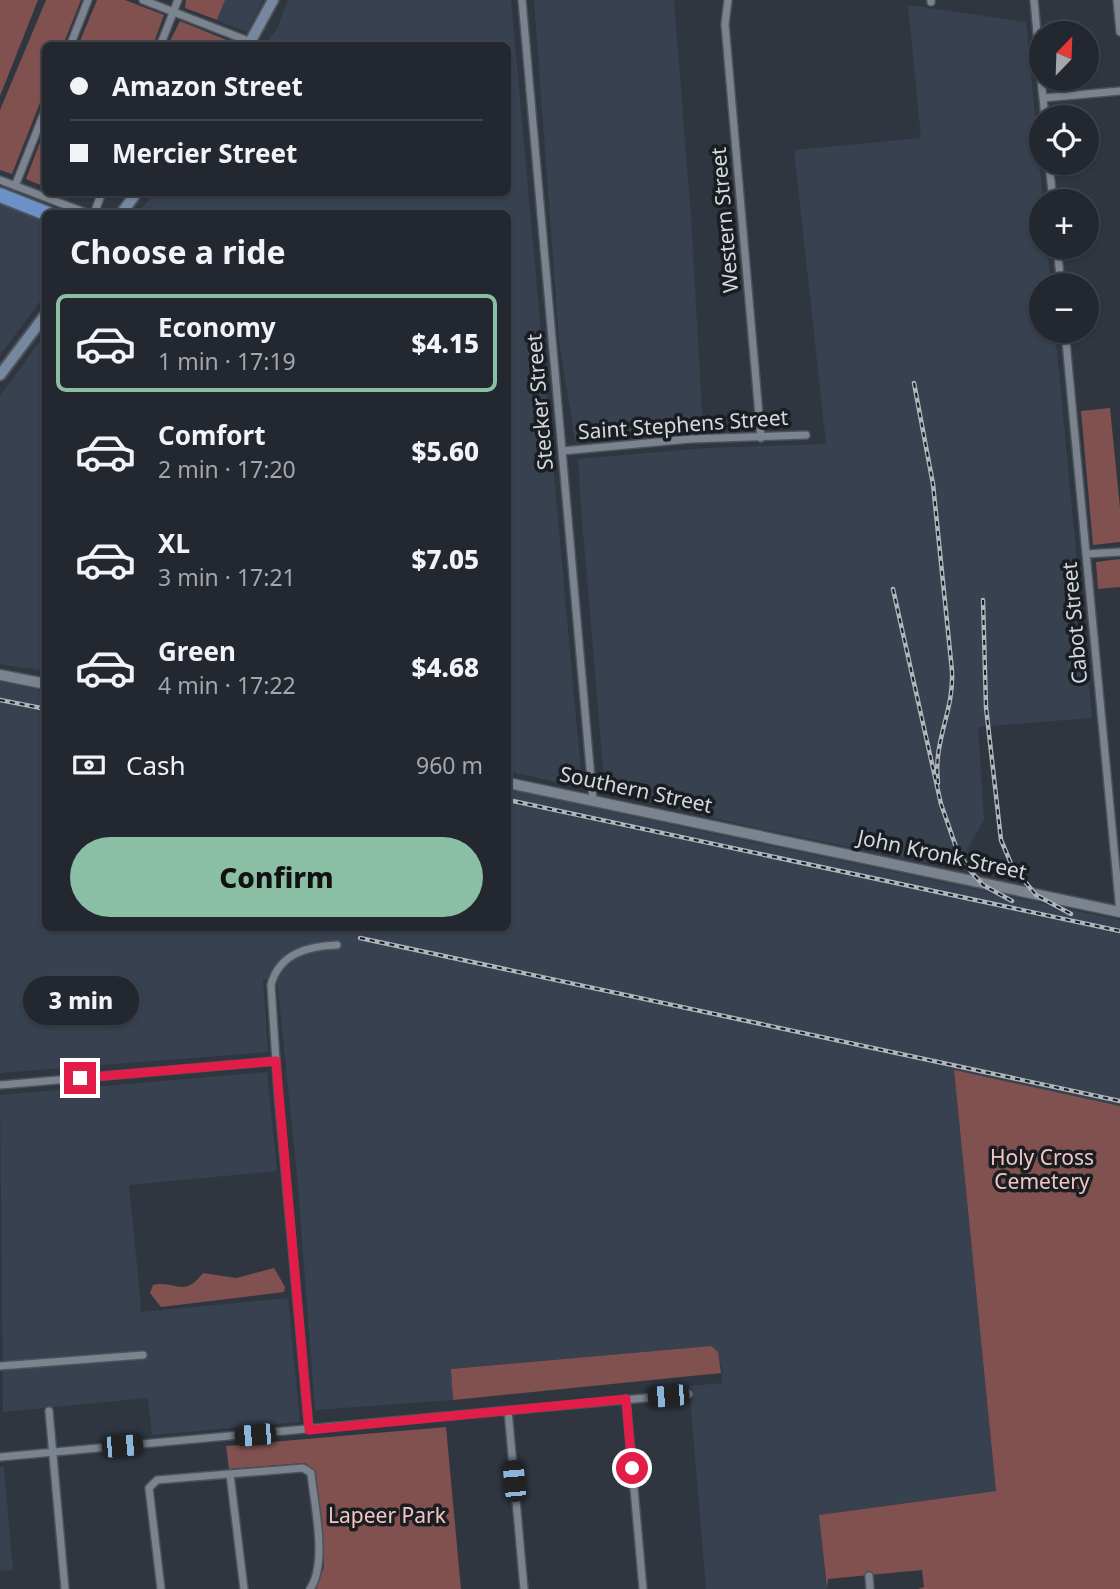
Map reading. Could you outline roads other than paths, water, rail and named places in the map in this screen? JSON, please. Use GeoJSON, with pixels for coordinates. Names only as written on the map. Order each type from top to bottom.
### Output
{"type":"FeatureCollection","features":[{"type":"Feature","properties":{"kind":"highway"},"geometry":{"type":"LineString","coordinates":[[0,195],[42,212]]}},
{"type":"Feature","properties":{"kind":"main road"},"geometry":{"type":"LineString","coordinates":[[251,42],[273,0]]}},
{"type":"Feature","properties":{"kind":"main road"},"geometry":{"type":"LineString","coordinates":[[0,375],[42,319]]}},
{"type":"Feature","properties":{"kind":"street"},"geometry":{"type":"LineString","coordinates":[[72,42],[89,0]]}},
{"type":"Feature","properties":{"kind":"street"},"geometry":{"type":"LineString","coordinates":[[143,0],[245,42]]}},
{"type":"Feature","properties":{"kind":"street"},"geometry":{"type":"LineString","coordinates":[[162,42],[178,0]]}},
{"type":"Feature","properties":{"kind":"street","name":"Stecker Street"},"geometry":{"type":"LineString","coordinates":[[522,0],[593,801]]}},
{"type":"Feature","properties":{"kind":"street","name":"Western Street"},"geometry":{"type":"LineString","coordinates":[[728,0],[724,24],[761,438]]}},
{"type":"Feature","properties":{"kind":"street"},"geometry":{"type":"LineString","coordinates":[[1034,0],[1036,21]]}},
{"type":"Feature","properties":{"kind":"street"},"geometry":{"type":"LineString","coordinates":[[1117,0],[1120,32]]}},
{"type":"Feature","properties":{"kind":"street"},"geometry":{"type":"LineString","coordinates":[[1042,91],[1044,105]]}},
{"type":"Feature","properties":{"kind":"street"},"geometry":{"type":"LineString","coordinates":[[1043,98],[1120,91]]}},
{"type":"Feature","properties":{"kind":"street"},"geometry":{"type":"LineString","coordinates":[[15,186],[42,118]]}},
{"type":"Feature","properties":{"kind":"street"},"geometry":{"type":"LineString","coordinates":[[0,180],[42,196]]}},
{"type":"Feature","properties":{"kind":"street"},"geometry":{"type":"LineString","coordinates":[[42,196],[81,210]]}},
{"type":"Feature","properties":{"kind":"street","name":"Cabot Street"},"geometry":{"type":"LineString","coordinates":[[1066,343],[1120,912]]}},
{"type":"Feature","properties":{"kind":"street","name":"Saint Stephens Street"},"geometry":{"type":"LineString","coordinates":[[562,451],[690,439],[806,435]]}},
{"type":"Feature","properties":{"kind":"street"},"geometry":{"type":"LineString","coordinates":[[1086,554],[1120,552]]}},
{"type":"Feature","properties":{"kind":"street"},"geometry":{"type":"LineString","coordinates":[[0,675],[42,683]]}},
{"type":"Feature","properties":{"kind":"street","name":"Southern Street"},"geometry":{"type":"LineString","coordinates":[[511,784],[757,835]]}},
{"type":"Feature","properties":{"kind":"street","name":"John Kronk Street"},"geometry":{"type":"LineString","coordinates":[[757,835],[1120,912]]}},
{"type":"Feature","properties":{"kind":"street"},"geometry":{"type":"LineString","coordinates":[[309,1430],[271,994],[274,975],[289,957],[301,950],[337,945]]}},
{"type":"Feature","properties":{"kind":"street"},"geometry":{"type":"LineString","coordinates":[[0,1085],[276,1061]]}},
{"type":"Feature","properties":{"kind":"street"},"geometry":{"type":"LineString","coordinates":[[0,1366],[143,1354]]}},
{"type":"Feature","properties":{"kind":"street"},"geometry":{"type":"LineString","coordinates":[[0,1457],[689,1394]]}},
{"type":"Feature","properties":{"kind":"street"},"geometry":{"type":"LineString","coordinates":[[626,1399],[643,1589]]}},
{"type":"Feature","properties":{"kind":"street"},"geometry":{"type":"LineString","coordinates":[[49,1410],[65,1589]]}},
{"type":"Feature","properties":{"kind":"street"},"geometry":{"type":"LineString","coordinates":[[508,1410],[524,1589]]}},
{"type":"Feature","properties":{"kind":"street"},"geometry":{"type":"LineString","coordinates":[[161,1589],[149,1488],[152,1483],[303,1468],[311,1473],[320,1559],[312,1587]]}},
{"type":"Feature","properties":{"kind":"street"},"geometry":{"type":"LineString","coordinates":[[230,1474],[244,1589]]}},
{"type":"Feature","properties":{"kind":"street"},"geometry":{"type":"LineString","coordinates":[[869,1576],[870,1589]]}},
{"type":"Feature","properties":{"kind":"railway"},"geometry":{"type":"LineString","coordinates":[[914,383],[933,484],[952,671],[950,700],[938,753],[938,783]]}},
{"type":"Feature","properties":{"kind":"railway"},"geometry":{"type":"LineString","coordinates":[[893,589],[941,804],[956,847],[968,868],[983,885],[1012,901]]}},
{"type":"Feature","properties":{"kind":"railway"},"geometry":{"type":"LineString","coordinates":[[983,600],[986,707],[1001,840],[1012,866],[1036,895],[1071,914]]}},
{"type":"Feature","properties":{"kind":"railway"},"geometry":{"type":"LineString","coordinates":[[0,700],[42,708]]}},
{"type":"Feature","properties":{"kind":"railway"},"geometry":{"type":"LineString","coordinates":[[511,801],[1120,931]]}},
{"type":"Feature","properties":{"kind":"railway"},"geometry":{"type":"LineString","coordinates":[[360,938],[1120,1101]]}},
{"type":"Feature","properties":{"kind":"park label","name":"Holy Cross Cemetery"},"geometry":{"type":"Point","coordinates":[1042,1170]}},
{"type":"Feature","properties":{"kind":"park label","name":"Lapeer Park"},"geometry":{"type":"Point","coordinates":[387,1516]}}]}
